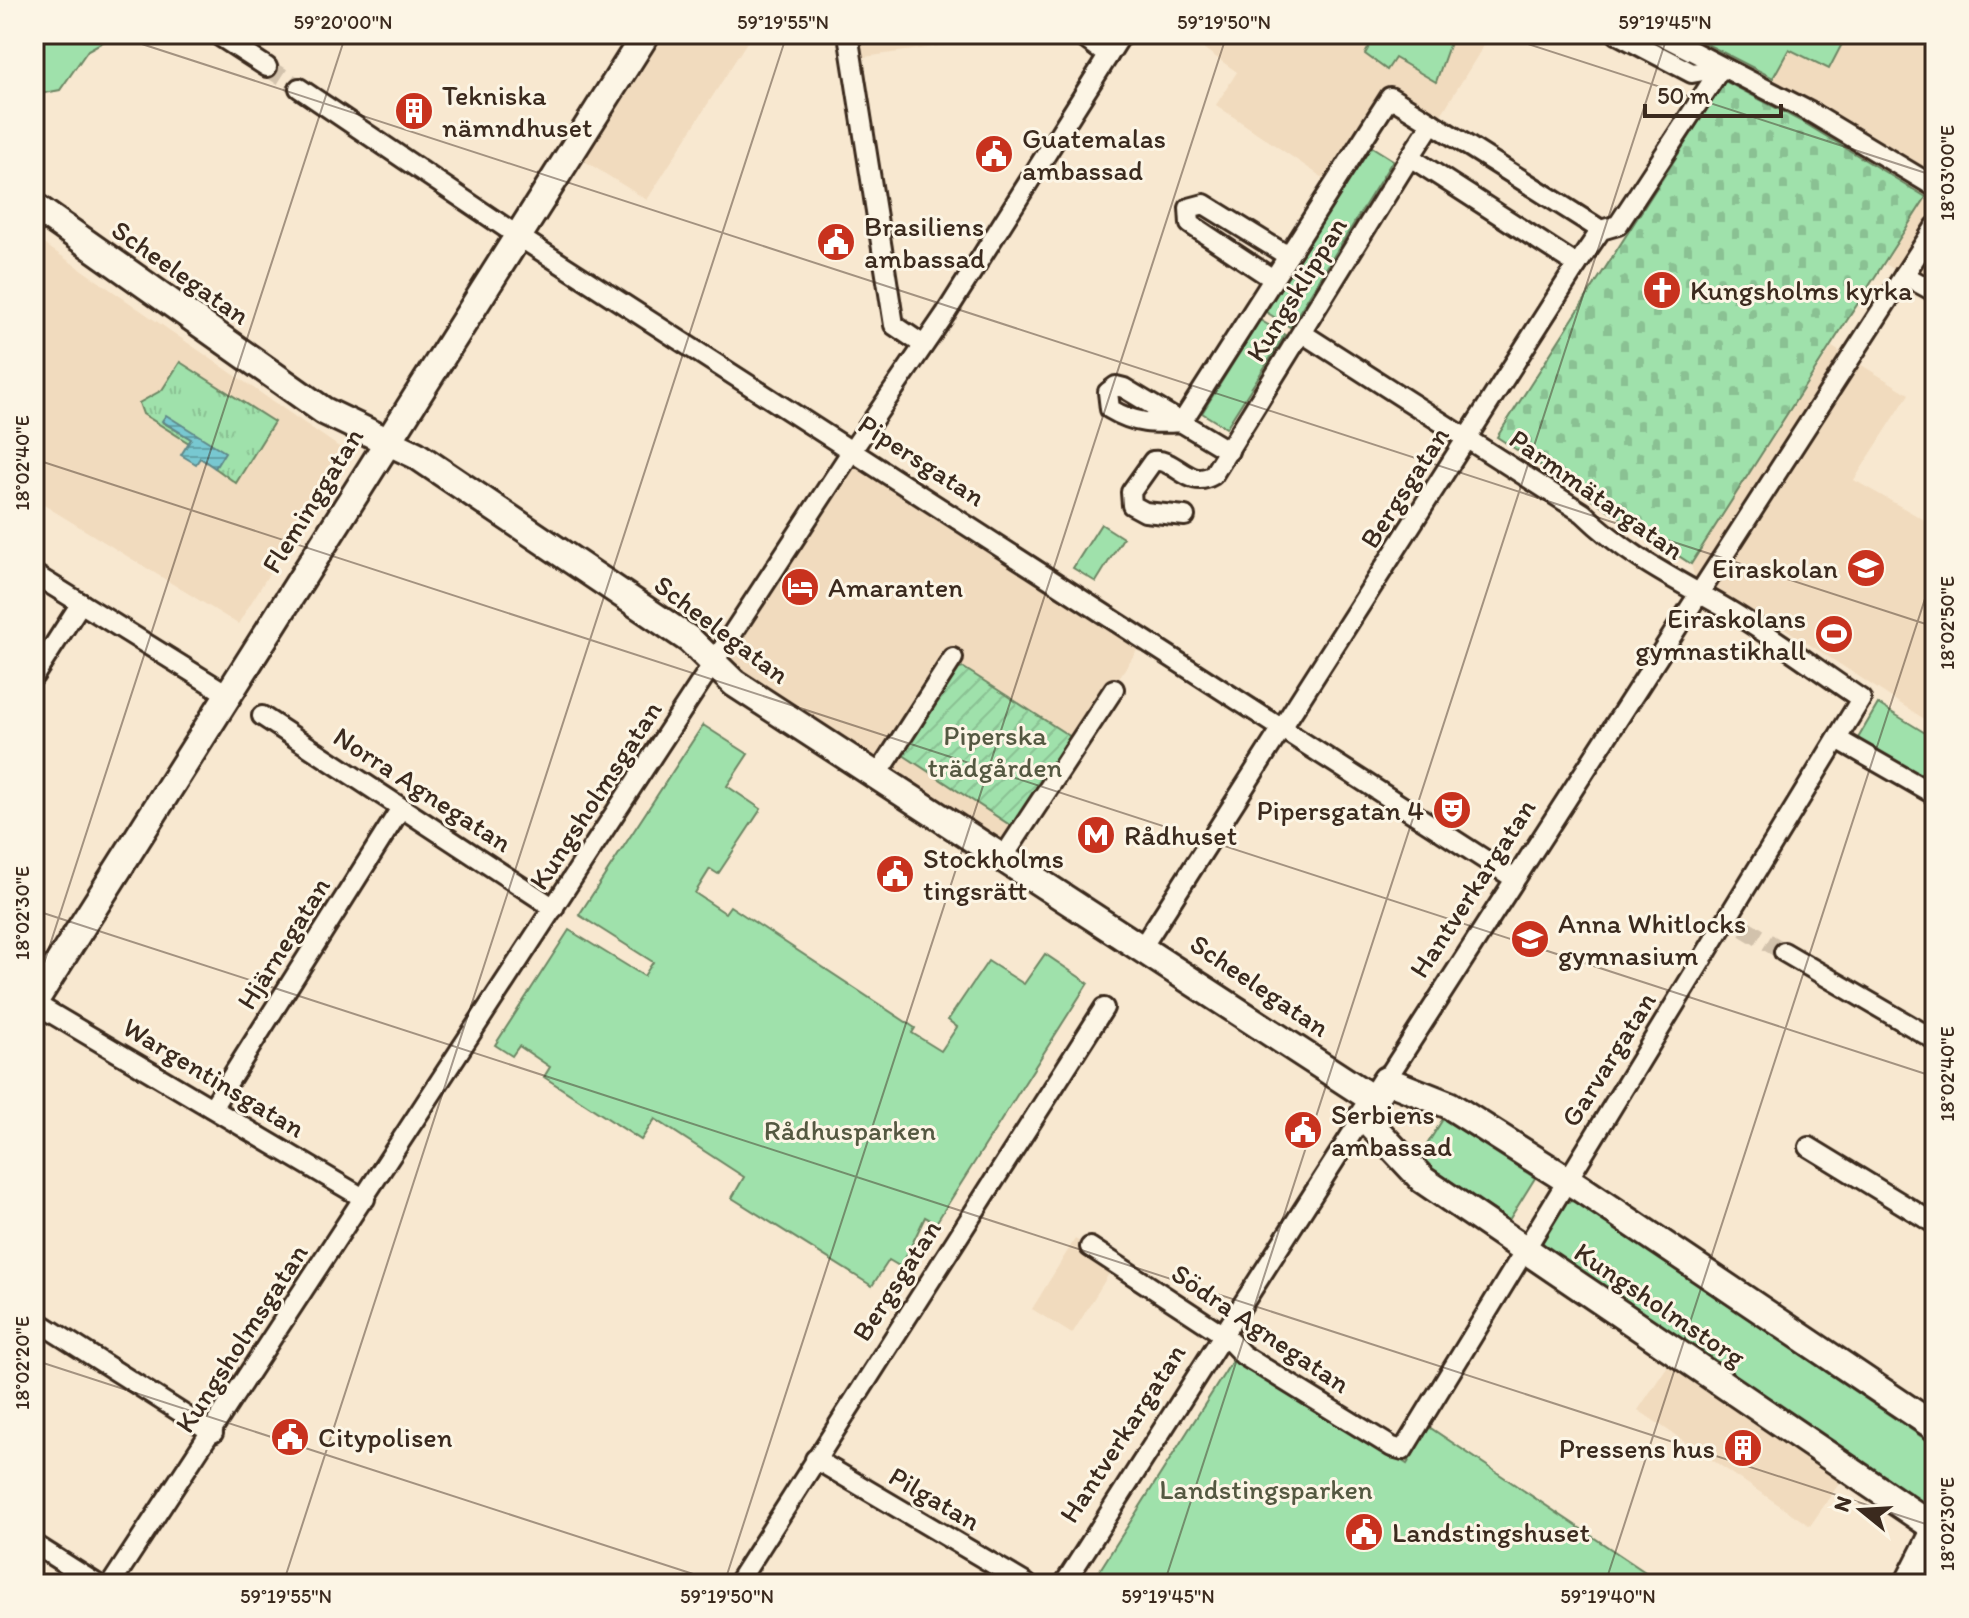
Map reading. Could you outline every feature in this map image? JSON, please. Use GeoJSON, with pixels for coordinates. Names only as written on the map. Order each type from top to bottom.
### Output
{"type":"FeatureCollection","features":[{"type":"Feature","properties":{"kind":"street"},"geometry":{"type":"LineString","coordinates":[[216,34],[267,67]]}},
{"type":"Feature","properties":{"kind":"street","name":"Fleminggatan"},"geometry":{"type":"LineString","coordinates":[[512,232],[629,34]]}},
{"type":"Feature","properties":{"kind":"street","name":"Fleminggatan"},"geometry":{"type":"LineString","coordinates":[[34,973],[220,690],[512,232],[646,34]]}},
{"type":"Feature","properties":{"kind":"street"},"geometry":{"type":"LineString","coordinates":[[848,34],[894,325],[922,344]]}},
{"type":"Feature","properties":{"kind":"street"},"geometry":{"type":"LineString","coordinates":[[1079,34],[1108,56]]}},
{"type":"Feature","properties":{"kind":"street","name":"Kungsholmsgatan"},"geometry":{"type":"LineString","coordinates":[[111,1584],[213,1433],[853,449],[946,313],[1122,34]]}},
{"type":"Feature","properties":{"kind":"street"},"geometry":{"type":"LineString","coordinates":[[1617,34],[1692,73],[1721,68]]}},
{"type":"Feature","properties":{"kind":"street"},"geometry":{"type":"LineString","coordinates":[[1659,34],[1812,113],[1935,187]]}},
{"type":"Feature","properties":{"kind":"street","name":"Bergsgatan"},"geometry":{"type":"LineString","coordinates":[[1143,946],[1577,265],[1601,230],[1618,225],[1721,68]]}},
{"type":"Feature","properties":{"kind":"street","name":"Pipersgatan"},"geometry":{"type":"LineString","coordinates":[[299,88],[512,232],[853,449],[1515,879]]}},
{"type":"Feature","properties":{"kind":"street","name":"Kungsklippan"},"geometry":{"type":"LineString","coordinates":[[1185,516],[1145,512],[1132,505],[1131,492],[1153,461],[1159,460],[1194,480],[1203,481],[1213,475],[1229,451],[1432,123],[1390,97],[1182,422],[1229,451]]}},
{"type":"Feature","properties":{"kind":"street"},"geometry":{"type":"LineString","coordinates":[[1432,123],[1601,230]]}},
{"type":"Feature","properties":{"kind":"street"},"geometry":{"type":"LineString","coordinates":[[1410,157],[1577,265]]}},
{"type":"Feature","properties":{"kind":"street","name":"Kungsklippan"},"geometry":{"type":"LineString","coordinates":[[1273,279],[1190,224],[1189,208],[1204,204],[1288,256]]}},
{"type":"Feature","properties":{"kind":"street","name":"Scheelegatan"},"geometry":{"type":"LineString","coordinates":[[34,206],[324,411],[416,455],[690,640],[734,683],[1375,1099]]}},
{"type":"Feature","properties":{"kind":"street","name":"Hantverkargatan"},"geometry":{"type":"LineString","coordinates":[[1064,1584],[1935,227]]}},
{"type":"Feature","properties":{"kind":"street"},"geometry":{"type":"LineString","coordinates":[[1904,275],[1935,292]]}},
{"type":"Feature","properties":{"kind":"street","name":"Parmmätargatan"},"geometry":{"type":"LineString","coordinates":[[1302,333],[1583,513],[1605,534],[1676,583],[1699,594],[1861,699]]}},
{"type":"Feature","properties":{"kind":"street"},"geometry":{"type":"LineString","coordinates":[[34,574],[220,690]]}},
{"type":"Feature","properties":{"kind":"street"},"geometry":{"type":"LineString","coordinates":[[34,676],[81,603]]}},
{"type":"Feature","properties":{"kind":"street"},"geometry":{"type":"LineString","coordinates":[[877,776],[953,658]]}},
{"type":"Feature","properties":{"kind":"street"},"geometry":{"type":"LineString","coordinates":[[1004,856],[1114,689]]}},
{"type":"Feature","properties":{"kind":"street","name":"Fleminggatan"},"geometry":{"type":"LineString","coordinates":[[34,1002],[220,690]]}},
{"type":"Feature","properties":{"kind":"street","name":"Garvargatan"},"geometry":{"type":"LineString","coordinates":[[1403,1450],[1566,1180],[1736,923],[1861,699]]}},
{"type":"Feature","properties":{"kind":"street","name":"Norra Agnegatan"},"geometry":{"type":"LineString","coordinates":[[262,716],[554,908]]}},
{"type":"Feature","properties":{"kind":"street"},"geometry":{"type":"LineString","coordinates":[[1839,740],[1935,795]]}},
{"type":"Feature","properties":{"kind":"street","name":"Hjärnegatan"},"geometry":{"type":"LineString","coordinates":[[212,1108],[401,808]]}},
{"type":"Feature","properties":{"kind":"street"},"geometry":{"type":"LineString","coordinates":[[1784,952],[1935,1040]]}},
{"type":"Feature","properties":{"kind":"street","name":"Wargentinsgatan"},"geometry":{"type":"LineString","coordinates":[[34,1002],[365,1199]]}},
{"type":"Feature","properties":{"kind":"street","name":"Bergsgatan"},"geometry":{"type":"LineString","coordinates":[[737,1584],[1104,1008]]}},
{"type":"Feature","properties":{"kind":"street","name":"Kungsholmstorg"},"geometry":{"type":"LineString","coordinates":[[1375,1099],[1449,1105],[1935,1427]]}},
{"type":"Feature","properties":{"kind":"street","name":"Kungsholmstorg"},"geometry":{"type":"LineString","coordinates":[[1375,1099],[1423,1180],[1935,1530]]}},
{"type":"Feature","properties":{"kind":"street"},"geometry":{"type":"LineString","coordinates":[[1809,1147],[1935,1224]]}},
{"type":"Feature","properties":{"kind":"street","name":"Södra Agnegatan"},"geometry":{"type":"LineString","coordinates":[[1090,1247],[1224,1335],[1243,1355],[1392,1447],[1403,1450]]}},
{"type":"Feature","properties":{"kind":"street"},"geometry":{"type":"LineString","coordinates":[[34,1319],[213,1433]]}},
{"type":"Feature","properties":{"kind":"street","name":"Pilgatan"},"geometry":{"type":"LineString","coordinates":[[815,1459],[1027,1584]]}},
{"type":"Feature","properties":{"kind":"street"},"geometry":{"type":"LineString","coordinates":[[1908,1584],[1935,1530]]}},
{"type":"Feature","properties":{"kind":"street"},"geometry":{"type":"LineString","coordinates":[[34,1544],[97,1584]]}},
{"type":"Feature","properties":{"kind":"street"},"geometry":{"type":"LineString","coordinates":[[1928,1584],[1935,1575]]}},
{"type":"Feature","properties":{"kind":"shaded area"},"geometry":{"type":"Polygon","coordinates":[[[663,34],[752,34],[647,200],[583,160],[663,34]]]}},
{"type":"Feature","properties":{"kind":"shaded area"},"geometry":{"type":"Polygon","coordinates":[[[847,34],[1022,34],[851,59],[847,34]]]}},
{"type":"Feature","properties":{"kind":"shaded area"},"geometry":{"type":"Polygon","coordinates":[[[1183,34],[1491,34],[1436,123],[1389,96],[1332,184],[1216,105],[1237,72],[1183,34]]]}},
{"type":"Feature","properties":{"kind":"shaded area"},"geometry":{"type":"Polygon","coordinates":[[[1637,34],[1935,34],[1935,292],[1885,264],[1926,197],[1806,124],[1637,34]]]}},
{"type":"Feature","properties":{"kind":"shaded area"},"geometry":{"type":"Polygon","coordinates":[[[34,237],[345,451],[238,624],[34,499],[34,237]]]}},
{"type":"Feature","properties":{"kind":"shaded area"},"geometry":{"type":"Polygon","coordinates":[[[1832,347],[1909,394],[1854,480],[1935,526],[1935,726],[1767,617],[1759,629],[1698,591],[1691,564],[1832,347]]]}},
{"type":"Feature","properties":{"kind":"shaded area"},"geometry":{"type":"Polygon","coordinates":[[[853,450],[1145,638],[1003,856],[712,667],[853,450]]]}},
{"type":"Feature","properties":{"kind":"shaded area"},"geometry":{"type":"Polygon","coordinates":[[[1075,1239],[1115,1264],[1072,1334],[1032,1309],[1075,1239]]]}},
{"type":"Feature","properties":{"kind":"shaded area"},"geometry":{"type":"Polygon","coordinates":[[[1683,1343],[1856,1459],[1810,1526],[1638,1410],[1683,1343]]]}},
{"type":"Feature","properties":{"kind":"green space"},"geometry":{"type":"Polygon","coordinates":[[[34,34],[117,34],[88,50],[60,90],[34,95],[34,34]]]}},
{"type":"Feature","properties":{"kind":"green space"},"geometry":{"type":"Polygon","coordinates":[[[1376,34],[1453,34],[1436,82],[1395,58],[1387,70],[1365,54],[1376,34]]]}},
{"type":"Feature","properties":{"kind":"green space"},"geometry":{"type":"Polygon","coordinates":[[[1687,34],[1825,34],[1843,42],[1829,69],[1789,49],[1773,78],[1687,34]]]}},
{"type":"Feature","properties":{"kind":"green space"},"geometry":{"type":"Polygon","coordinates":[[[1725,81],[1806,124],[1926,197],[1691,564],[1497,437],[1725,81]]]}},
{"type":"Feature","properties":{"kind":"green space"},"geometry":{"type":"Polygon","coordinates":[[[1369,145],[1393,160],[1290,327],[1266,312],[1369,145]]]}},
{"type":"Feature","properties":{"kind":"green space"},"geometry":{"type":"Polygon","coordinates":[[[1260,320],[1285,335],[1226,428],[1202,413],[1260,320]]]}},
{"type":"Feature","properties":{"kind":"green space"},"geometry":{"type":"Polygon","coordinates":[[[180,362],[274,422],[236,483],[215,468],[224,452],[162,422],[191,439],[189,443],[143,414],[139,403],[162,390],[180,362]]]}},
{"type":"Feature","properties":{"kind":"green space"},"geometry":{"type":"Polygon","coordinates":[[[1101,524],[1123,538],[1096,582],[1073,568],[1101,524]]]}},
{"type":"Feature","properties":{"kind":"green space","name":"Piperska trädgården"},"geometry":{"type":"Polygon","coordinates":[[[964,668],[1071,737],[1013,827],[900,753],[953,670],[964,668]]]}},
{"type":"Feature","properties":{"kind":"green space"},"geometry":{"type":"Polygon","coordinates":[[[1878,704],[1935,739],[1935,787],[1857,740],[1878,704]]]}},
{"type":"Feature","properties":{"kind":"green space","name":"Rådhusparken"},"geometry":{"type":"Polygon","coordinates":[[[703,725],[748,754],[727,786],[761,809],[718,874],[710,869],[695,893],[725,913],[730,906],[915,1028],[912,1033],[941,1051],[957,1027],[948,1020],[988,961],[1024,984],[1045,954],[1088,983],[936,1223],[925,1217],[901,1267],[889,1260],[872,1286],[732,1198],[744,1177],[655,1119],[641,1140],[544,1077],[550,1067],[519,1046],[512,1056],[495,1045],[569,930],[644,976],[653,962],[579,915],[703,725]]]}},
{"type":"Feature","properties":{"kind":"green space"},"geometry":{"type":"Polygon","coordinates":[[[1443,1119],[1535,1178],[1509,1220],[1418,1159],[1443,1119]]]}},
{"type":"Feature","properties":{"kind":"green space"},"geometry":{"type":"Polygon","coordinates":[[[1575,1201],[1935,1446],[1935,1486],[1927,1507],[1544,1248],[1542,1237],[1565,1202],[1575,1201]]]}},
{"type":"Feature","properties":{"kind":"green space","name":"Landstingsparken"},"geometry":{"type":"Polygon","coordinates":[[[1236,1355],[1407,1464],[1429,1427],[1663,1584],[1091,1584],[1236,1355]]]}},
{"type":"Feature","properties":{"kind":"water"},"geometry":{"type":"Polygon","coordinates":[[[166,415],[225,452],[215,468],[200,458],[196,464],[181,455],[191,439],[162,421],[166,415]]]}},
{"type":"Feature","properties":{"kind":"tunnel"},"geometry":{"type":"LineString","coordinates":[[267,67],[299,88]]}},
{"type":"Feature","properties":{"kind":"tunnel"},"geometry":{"type":"LineString","coordinates":[[1744,928],[1784,952]]}},
{"type":"Feature","properties":{"kind":"place","name":"Tekniska nämndhuset"},"geometry":{"type":"Point","coordinates":[414,111]}},
{"type":"Feature","properties":{"kind":"place","name":"Guatemalas ambassad"},"geometry":{"type":"Point","coordinates":[994,154]}},
{"type":"Feature","properties":{"kind":"place","name":"Brasiliens ambassad"},"geometry":{"type":"Point","coordinates":[836,242]}},
{"type":"Feature","properties":{"kind":"place","name":"Kungsholms kyrka"},"geometry":{"type":"Point","coordinates":[1662,290]}},
{"type":"Feature","properties":{"kind":"place","name":"Eiraskolan"},"geometry":{"type":"Point","coordinates":[1866,568]}},
{"type":"Feature","properties":{"kind":"place","name":"Amaranten"},"geometry":{"type":"Point","coordinates":[800,587]}},
{"type":"Feature","properties":{"kind":"place","name":"Eiraskolans gymnastikhall"},"geometry":{"type":"Point","coordinates":[1834,634]}},
{"type":"Feature","properties":{"kind":"place","name":"Pipersgatan 4"},"geometry":{"type":"Point","coordinates":[1452,810]}},
{"type":"Feature","properties":{"kind":"place","name":"Rådhuset"},"geometry":{"type":"Point","coordinates":[1096,835]}},
{"type":"Feature","properties":{"kind":"place","name":"Stockholms tingsrätt"},"geometry":{"type":"Point","coordinates":[895,874]}},
{"type":"Feature","properties":{"kind":"place","name":"Anna Whitlocks gymnasium"},"geometry":{"type":"Point","coordinates":[1530,939]}},
{"type":"Feature","properties":{"kind":"place","name":"Serbiens ambassad"},"geometry":{"type":"Point","coordinates":[1303,1130]}},
{"type":"Feature","properties":{"kind":"place","name":"Citypolisen"},"geometry":{"type":"Point","coordinates":[290,1437]}},
{"type":"Feature","properties":{"kind":"place","name":"Pressens hus"},"geometry":{"type":"Point","coordinates":[1743,1448]}},
{"type":"Feature","properties":{"kind":"place","name":"Landstingshuset"},"geometry":{"type":"Point","coordinates":[1364,1532]}}]}
